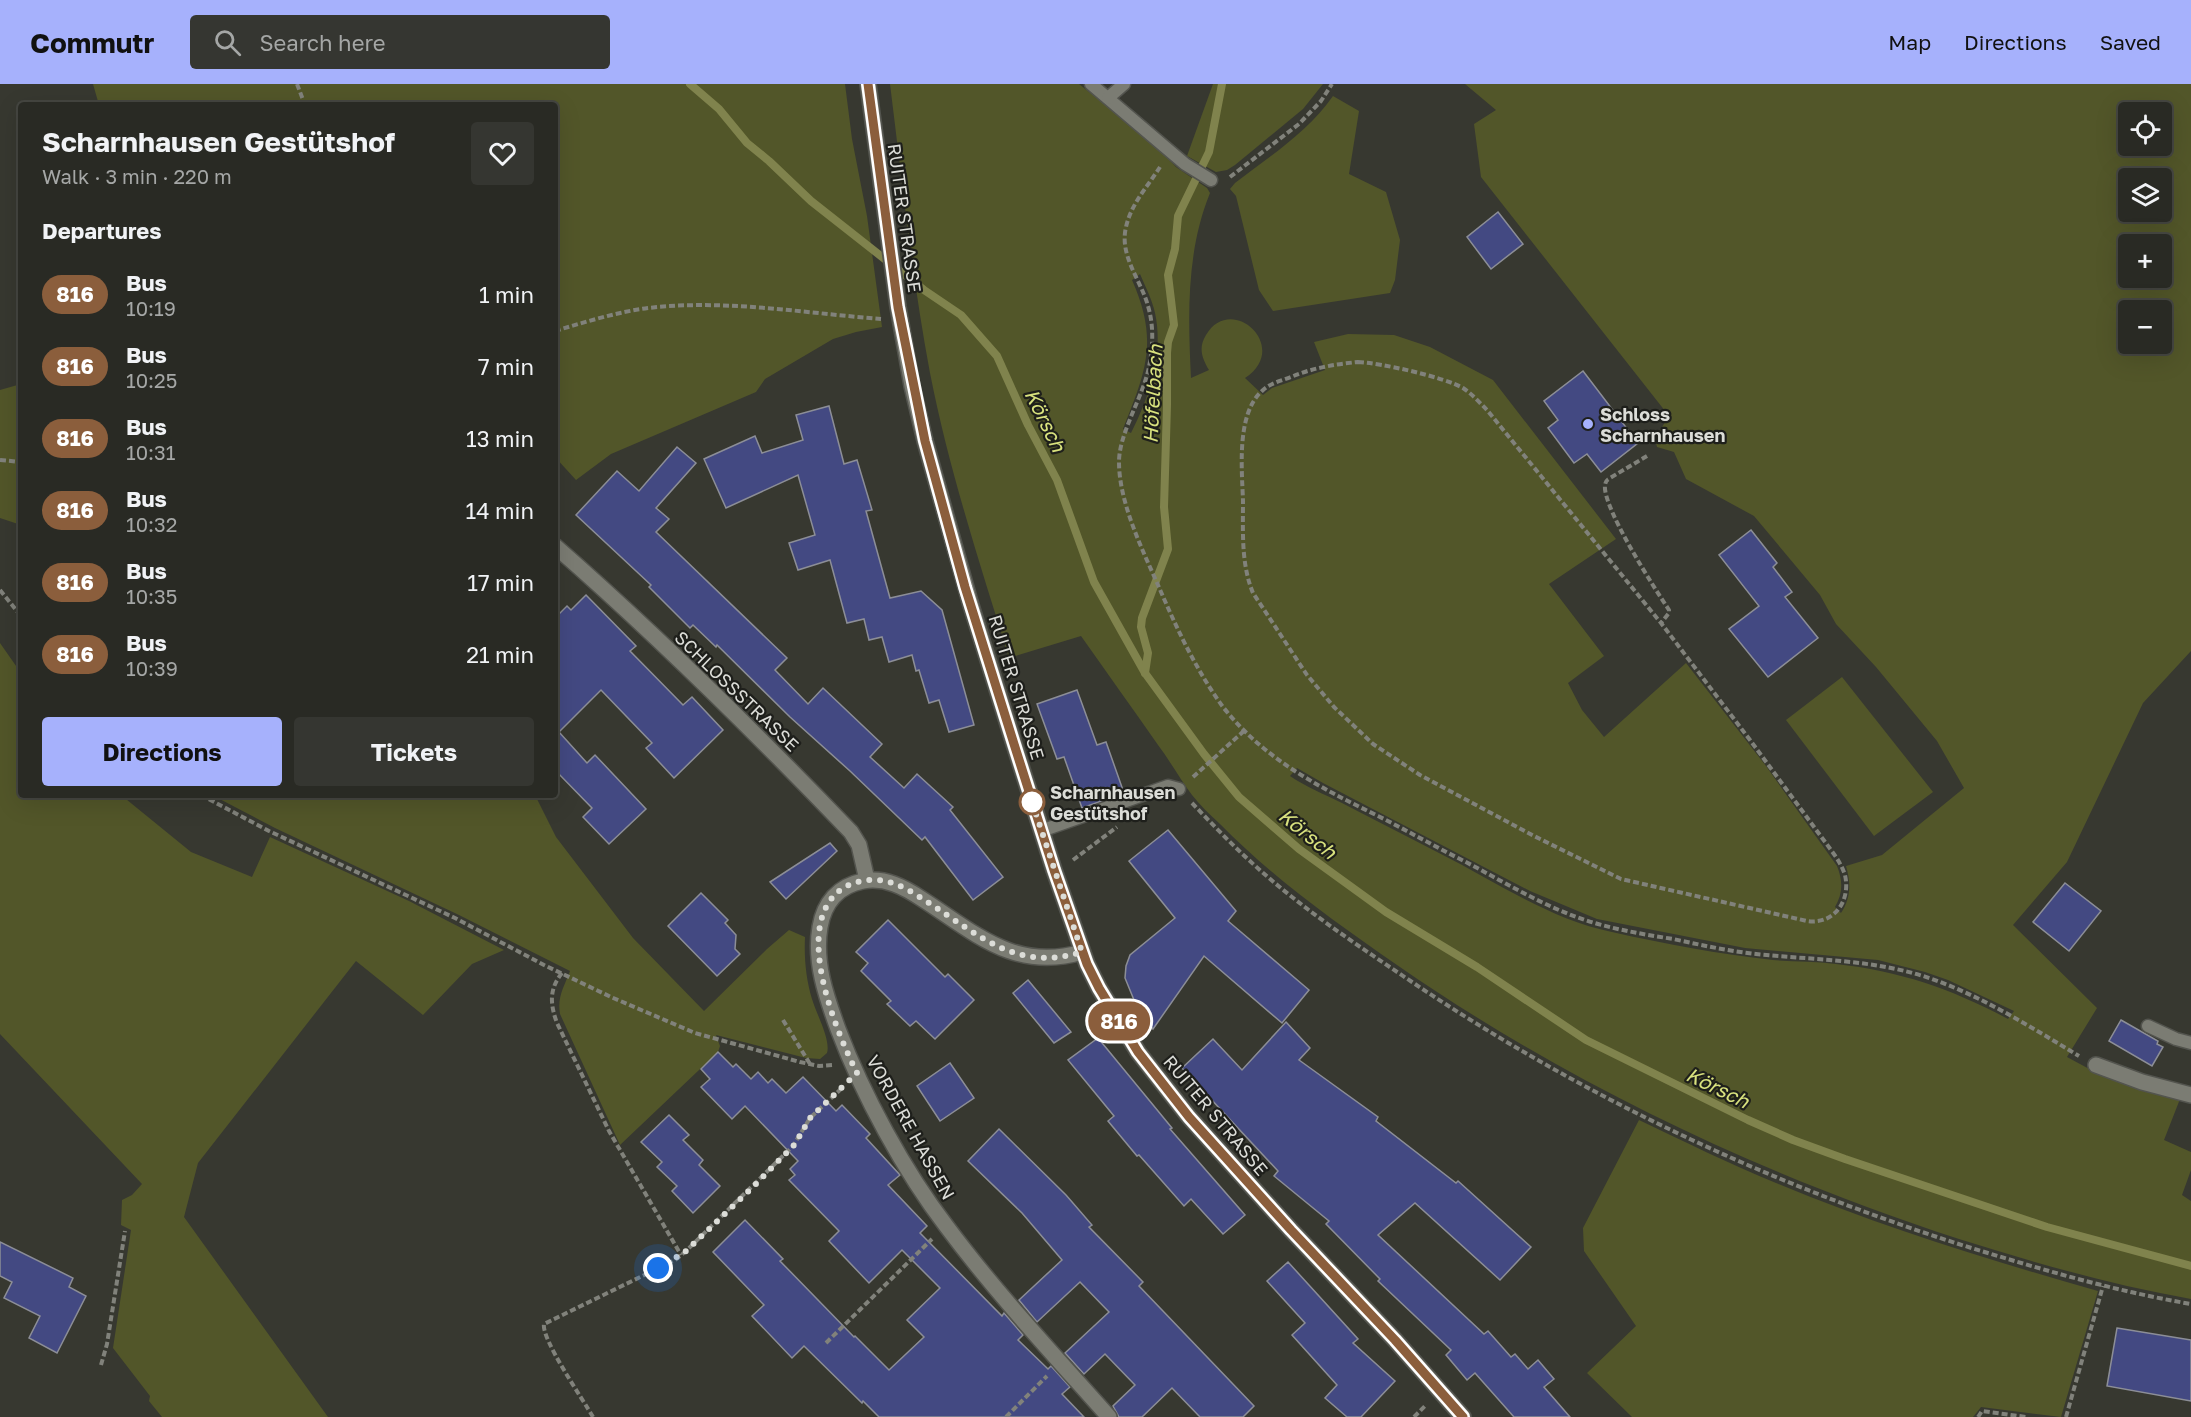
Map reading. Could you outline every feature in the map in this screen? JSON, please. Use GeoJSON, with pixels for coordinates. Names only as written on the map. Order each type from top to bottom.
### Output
{"type":"FeatureCollection","features":[{"type":"Feature","properties":{"kind":"main road","name":"RUITER STRASSE"},"geometry":{"type":"LineString","coordinates":[[868,84],[899,314],[914,395],[970,602],[1041,831],[1082,952],[1099,988],[1122,1027],[1173,1098],[1252,1188],[1376,1319],[1463,1417]]}},
{"type":"Feature","properties":{"kind":"main road","name":"SCHLOSSSTRASSE"},"geometry":{"type":"LineString","coordinates":[[558,549],[608,592],[765,743],[851,832],[859,845],[867,880]]}},
{"type":"Feature","properties":{"kind":"main road"},"geometry":{"type":"LineString","coordinates":[[867,880],[885,881],[901,886],[989,942],[1012,953],[1050,959],[1082,952]]}},
{"type":"Feature","properties":{"kind":"main road","name":"VORDERE HASSEN"},"geometry":{"type":"LineString","coordinates":[[867,880],[846,887],[833,897],[824,912],[819,936],[819,962],[824,985],[853,1066],[896,1148],[946,1226],[1060,1363],[1109,1417]]}},
{"type":"Feature","properties":{"kind":"main road"},"geometry":{"type":"LineString","coordinates":[[2096,1065],[2142,1082],[2191,1095]]}},
{"type":"Feature","properties":{"kind":"lane"},"geometry":{"type":"LineString","coordinates":[[1090,84],[1188,166],[1217,180]]}},
{"type":"Feature","properties":{"kind":"lane"},"geometry":{"type":"LineString","coordinates":[[1108,98],[1124,84]]}},
{"type":"Feature","properties":{"kind":"lane"},"geometry":{"type":"LineString","coordinates":[[1041,831],[1168,786],[1179,789]]}},
{"type":"Feature","properties":{"kind":"lane"},"geometry":{"type":"LineString","coordinates":[[2148,1026],[2191,1043]]}},
{"type":"Feature","properties":{"kind":"path"},"geometry":{"type":"LineString","coordinates":[[297,84],[304,102]]}},
{"type":"Feature","properties":{"kind":"path"},"geometry":{"type":"LineString","coordinates":[[1217,180],[1242,169],[1299,124],[1322,101],[1332,84]]}},
{"type":"Feature","properties":{"kind":"path"},"geometry":{"type":"LineString","coordinates":[[1171,152],[1134,207],[1125,232],[1128,259],[1148,304],[1152,333],[1149,368],[1141,396],[1124,438],[1119,460],[1126,502],[1145,556],[1180,635],[1212,691],[1224,708],[1245,730],[1275,758],[1305,779],[1570,915],[1615,928],[1734,951],[1855,961],[1921,975],[1952,986],[2005,1011],[2096,1065]]}},
{"type":"Feature","properties":{"kind":"path"},"geometry":{"type":"LineString","coordinates":[[558,330],[634,310],[701,305],[899,314]]}},
{"type":"Feature","properties":{"kind":"path"},"geometry":{"type":"LineString","coordinates":[[1358,362],[1436,378],[1464,389],[1487,410],[1660,623],[1750,740],[1840,863],[1845,878],[1845,892],[1840,907],[1830,918],[1817,922],[1807,921],[1621,879],[1420,775],[1364,736],[1315,686],[1252,593],[1245,566],[1242,457],[1245,428],[1252,403],[1261,391],[1275,382],[1310,370],[1358,362]]}},
{"type":"Feature","properties":{"kind":"path"},"geometry":{"type":"LineString","coordinates":[[1647,456],[1610,478],[1605,487],[1620,528],[1669,610],[1668,615],[1660,623]]}},
{"type":"Feature","properties":{"kind":"path"},"geometry":{"type":"LineString","coordinates":[[0,460],[18,462]]}},
{"type":"Feature","properties":{"kind":"path"},"geometry":{"type":"LineString","coordinates":[[0,590],[18,612]]}},
{"type":"Feature","properties":{"kind":"path"},"geometry":{"type":"LineString","coordinates":[[1245,730],[1179,789],[1239,851],[1286,892],[1322,920],[1479,1026],[1568,1077],[1672,1131],[1830,1200],[1950,1241],[2103,1286],[2191,1304]]}},
{"type":"Feature","properties":{"kind":"path"},"geometry":{"type":"LineString","coordinates":[[207,798],[269,831],[455,918],[562,974],[684,1029],[810,1064],[853,1066]]}},
{"type":"Feature","properties":{"kind":"path"},"geometry":{"type":"LineString","coordinates":[[1054,870],[1072,860],[1122,823]]}},
{"type":"Feature","properties":{"kind":"path"},"geometry":{"type":"LineString","coordinates":[[562,974],[554,984],[552,991],[557,1023],[609,1131],[681,1255]]}},
{"type":"Feature","properties":{"kind":"path"},"geometry":{"type":"LineString","coordinates":[[783,1020],[810,1064]]}},
{"type":"Feature","properties":{"kind":"path"},"geometry":{"type":"LineString","coordinates":[[593,1417],[550,1345],[543,1325],[681,1255],[793,1146],[810,1118],[853,1066]]}},
{"type":"Feature","properties":{"kind":"path"},"geometry":{"type":"LineString","coordinates":[[826,1342],[946,1226]]}},
{"type":"Feature","properties":{"kind":"path"},"geometry":{"type":"LineString","coordinates":[[101,1365],[107,1344],[125,1231]]}},
{"type":"Feature","properties":{"kind":"path"},"geometry":{"type":"LineString","coordinates":[[2066,1417],[2103,1286]]}},
{"type":"Feature","properties":{"kind":"path"},"geometry":{"type":"LineString","coordinates":[[1006,1417],[1060,1363]]}},
{"type":"Feature","properties":{"kind":"path"},"geometry":{"type":"LineString","coordinates":[[1978,1417],[1982,1411],[2026,1417]]}},
{"type":"Feature","properties":{"kind":"green space"},"geometry":{"type":"Polygon","coordinates":[[[93,84],[845,84],[852,139],[867,216],[882,327],[833,339],[765,379],[756,392],[611,454],[576,480],[558,460],[558,102],[98,102],[93,84]]]}},
{"type":"Feature","properties":{"kind":"green space"},"geometry":{"type":"Polygon","coordinates":[[[890,84],[1079,84],[1154,143],[1176,167],[1207,188],[1210,193],[1196,238],[1190,284],[1191,378],[1209,370],[1204,361],[1202,344],[1206,335],[1217,323],[1229,319],[1242,322],[1260,339],[1262,352],[1258,365],[1245,378],[1263,395],[1272,388],[1325,370],[1314,342],[1348,334],[1394,335],[1430,347],[1493,380],[1616,539],[1549,584],[1604,656],[1568,683],[1582,710],[1604,737],[1686,663],[1766,766],[1837,866],[1841,887],[1840,897],[1835,907],[1841,913],[1847,902],[1849,890],[1846,866],[1882,855],[1964,788],[1937,741],[1876,667],[1836,624],[1820,595],[1754,516],[1686,479],[1674,452],[1657,447],[1655,438],[1669,416],[1481,177],[1474,124],[1496,110],[1465,84],[2191,84],[2191,651],[2143,703],[2067,862],[2013,925],[2097,1008],[2067,1057],[2093,1071],[2180,1099],[2164,1140],[2191,1152],[2191,1170],[2182,1195],[2191,1201],[2191,1299],[2045,1265],[1884,1213],[1811,1186],[1739,1155],[1598,1087],[1529,1049],[1397,965],[1328,916],[1261,863],[1192,795],[1081,636],[1009,658],[946,445],[930,373],[908,228],[890,84]],[[1140,274],[1132,280],[1145,321],[1147,339],[1143,372],[1123,429],[1131,433],[1149,390],[1158,344],[1154,308],[1140,274]],[[1297,768],[1290,776],[1544,909],[1589,926],[1712,952],[1773,960],[1828,963],[1882,971],[1946,990],[2008,1019],[2014,1011],[1948,980],[1878,960],[1745,948],[1597,919],[1530,891],[1297,768]]]}},
{"type":"Feature","properties":{"kind":"green space"},"geometry":{"type":"Polygon","coordinates":[[[1213,84],[1323,84],[1303,109],[1235,165],[1227,170],[1216,172],[1187,156],[1213,84]]]}},
{"type":"Feature","properties":{"kind":"green space"},"geometry":{"type":"Polygon","coordinates":[[[1333,96],[1359,111],[1349,174],[1386,192],[1400,240],[1395,280],[1390,293],[1273,311],[1259,290],[1236,196],[1230,189],[1300,133],[1333,96]]]}},
{"type":"Feature","properties":{"kind":"green space"},"geometry":{"type":"Polygon","coordinates":[[[18,385],[18,524],[0,518],[0,390],[18,385]]]}},
{"type":"Feature","properties":{"kind":"green space"},"geometry":{"type":"Polygon","coordinates":[[[0,643],[18,669],[18,798],[125,798],[191,852],[252,877],[270,837],[409,901],[504,950],[472,964],[423,1015],[356,961],[198,1163],[184,1217],[328,1417],[162,1417],[149,1401],[150,1396],[113,1348],[131,1230],[121,1225],[122,1200],[132,1195],[142,1184],[0,1034],[0,643]]]}},
{"type":"Feature","properties":{"kind":"green space"},"geometry":{"type":"Polygon","coordinates":[[[1842,677],[1933,792],[1874,836],[1786,720],[1842,677]]]}},
{"type":"Feature","properties":{"kind":"green space"},"geometry":{"type":"Polygon","coordinates":[[[218,798],[536,798],[556,837],[633,938],[704,1011],[789,930],[805,937],[808,984],[827,1041],[827,1053],[820,1059],[806,1058],[716,1035],[720,1046],[718,1052],[620,1145],[560,1014],[560,997],[570,971],[459,915],[275,828],[218,798]]]}},
{"type":"Feature","properties":{"kind":"green space"},"geometry":{"type":"Polygon","coordinates":[[[1639,1120],[1759,1176],[1855,1214],[1976,1255],[2098,1291],[2061,1417],[1981,1407],[1973,1417],[1632,1417],[1587,1373],[1636,1326],[1584,1251],[1583,1228],[1639,1120]]]}},
{"type":"Feature","properties":{"kind":"building"},"geometry":{"type":"Polygon","coordinates":[[[1498,212],[1523,244],[1491,269],[1467,237],[1498,212]]]}},
{"type":"Feature","properties":{"kind":"building","name":"Schloss Scharnhausen"},"geometry":{"type":"Polygon","coordinates":[[[1583,371],[1638,443],[1601,472],[1587,454],[1574,463],[1548,428],[1558,420],[1544,401],[1583,371]]]}},
{"type":"Feature","properties":{"kind":"building"},"geometry":{"type":"Polygon","coordinates":[[[829,406],[844,464],[857,460],[872,510],[866,511],[890,598],[921,591],[942,610],[974,725],[949,732],[939,700],[929,703],[912,655],[889,662],[882,637],[869,640],[864,619],[847,623],[830,560],[798,570],[789,543],[815,535],[798,475],[726,508],[704,459],[755,436],[762,453],[803,440],[796,415],[829,406]]]}},
{"type":"Feature","properties":{"kind":"building"},"geometry":{"type":"Polygon","coordinates":[[[677,447],[696,463],[656,508],[669,519],[656,532],[787,658],[775,670],[808,704],[823,688],[882,744],[870,757],[904,788],[917,774],[953,807],[950,810],[1003,877],[973,900],[925,837],[922,840],[790,717],[717,645],[716,647],[693,625],[690,628],[649,587],[651,585],[576,515],[617,471],[639,491],[677,447]]]}},
{"type":"Feature","properties":{"kind":"building"},"geometry":{"type":"Polygon","coordinates":[[[1751,530],[1777,563],[1773,567],[1792,592],[1785,597],[1818,638],[1768,677],[1729,629],[1759,606],[1719,555],[1751,530]]]}},
{"type":"Feature","properties":{"kind":"building"},"geometry":{"type":"Polygon","coordinates":[[[586,595],[636,646],[630,651],[683,705],[692,697],[723,730],[674,778],[646,748],[652,743],[601,690],[559,732],[587,763],[595,755],[646,809],[609,844],[583,817],[592,808],[558,773],[558,615],[567,606],[571,610],[586,595]]]}},
{"type":"Feature","properties":{"kind":"building"},"geometry":{"type":"Polygon","coordinates":[[[1077,690],[1097,745],[1106,742],[1124,793],[1082,808],[1064,757],[1057,759],[1037,704],[1077,690]]]}},
{"type":"Feature","properties":{"kind":"building"},"geometry":{"type":"Polygon","coordinates":[[[1168,830],[1236,911],[1228,921],[1309,990],[1282,1023],[1204,956],[1153,1029],[1130,1003],[1134,1000],[1125,978],[1130,955],[1175,918],[1129,861],[1168,830]]]}},
{"type":"Feature","properties":{"kind":"building"},"geometry":{"type":"Polygon","coordinates":[[[830,843],[837,851],[786,899],[770,882],[830,843]]]}},
{"type":"Feature","properties":{"kind":"building"},"geometry":{"type":"Polygon","coordinates":[[[2065,883],[2101,911],[2069,951],[2033,922],[2065,883]]]}},
{"type":"Feature","properties":{"kind":"building"},"geometry":{"type":"Polygon","coordinates":[[[701,893],[728,920],[725,923],[736,935],[735,949],[740,954],[717,976],[668,926],[701,893]]]}},
{"type":"Feature","properties":{"kind":"building"},"geometry":{"type":"Polygon","coordinates":[[[888,920],[945,977],[948,974],[974,1000],[935,1039],[916,1021],[910,1026],[887,1004],[891,1001],[861,971],[868,963],[856,952],[888,920]]]}},
{"type":"Feature","properties":{"kind":"building"},"geometry":{"type":"Polygon","coordinates":[[[1028,980],[1071,1032],[1054,1043],[1013,993],[1028,980]]]}},
{"type":"Feature","properties":{"kind":"building"},"geometry":{"type":"Polygon","coordinates":[[[2121,1020],[2158,1041],[2157,1044],[2163,1047],[2152,1066],[2109,1041],[2121,1020]]]}},
{"type":"Feature","properties":{"kind":"building"},"geometry":{"type":"Polygon","coordinates":[[[1286,1022],[1310,1048],[1299,1060],[1378,1117],[1376,1121],[1456,1183],[1458,1181],[1531,1247],[1500,1280],[1415,1203],[1378,1235],[1484,1334],[1488,1331],[1511,1357],[1515,1354],[1528,1369],[1538,1360],[1554,1379],[1544,1387],[1570,1417],[1514,1417],[1475,1373],[1467,1380],[1446,1355],[1451,1350],[1378,1281],[1380,1279],[1326,1224],[1329,1221],[1274,1176],[1278,1171],[1182,1068],[1213,1039],[1242,1070],[1286,1022]]]}},
{"type":"Feature","properties":{"kind":"building"},"geometry":{"type":"Polygon","coordinates":[[[1098,1038],[1172,1128],[1170,1129],[1245,1215],[1223,1234],[1191,1199],[1184,1206],[1139,1155],[1137,1156],[1108,1121],[1114,1116],[1068,1060],[1098,1038]]]}},
{"type":"Feature","properties":{"kind":"building"},"geometry":{"type":"Polygon","coordinates":[[[718,1052],[733,1067],[736,1064],[751,1079],[758,1072],[768,1083],[772,1079],[786,1093],[803,1077],[836,1111],[842,1105],[870,1134],[866,1138],[900,1175],[888,1185],[927,1226],[920,1233],[1002,1316],[1004,1313],[1023,1335],[1018,1340],[1048,1369],[1051,1366],[1070,1387],[1062,1394],[1084,1417],[879,1417],[804,1346],[792,1358],[752,1316],[764,1305],[713,1252],[745,1220],[783,1259],[780,1261],[889,1370],[924,1337],[907,1320],[940,1288],[902,1250],[869,1283],[829,1241],[839,1231],[789,1180],[795,1175],[790,1169],[798,1161],[745,1106],[732,1119],[701,1087],[710,1079],[701,1069],[718,1052]]]}},
{"type":"Feature","properties":{"kind":"building"},"geometry":{"type":"Polygon","coordinates":[[[950,1063],[974,1098],[940,1121],[917,1086],[950,1063]]]}},
{"type":"Feature","properties":{"kind":"building"},"geometry":{"type":"Polygon","coordinates":[[[669,1115],[689,1135],[683,1140],[703,1160],[699,1165],[720,1186],[693,1213],[672,1191],[677,1186],[657,1167],[662,1162],[641,1142],[669,1115]]]}},
{"type":"Feature","properties":{"kind":"building"},"geometry":{"type":"Polygon","coordinates":[[[999,1129],[1066,1195],[1092,1225],[1089,1227],[1143,1282],[1139,1286],[1254,1406],[1243,1417],[1200,1417],[1172,1388],[1142,1417],[1119,1417],[1113,1406],[1135,1385],[1105,1354],[1084,1374],[1065,1353],[1109,1312],[1080,1282],[1037,1322],[1019,1300],[1062,1260],[1022,1213],[968,1161],[999,1129]]]}},
{"type":"Feature","properties":{"kind":"building"},"geometry":{"type":"Polygon","coordinates":[[[0,1242],[73,1278],[69,1287],[86,1296],[57,1353],[29,1338],[40,1316],[4,1298],[12,1282],[0,1276],[0,1242]]]}},
{"type":"Feature","properties":{"kind":"building"},"geometry":{"type":"Polygon","coordinates":[[[1288,1262],[1358,1339],[1353,1343],[1395,1381],[1361,1417],[1347,1417],[1325,1398],[1337,1385],[1292,1335],[1305,1323],[1267,1281],[1288,1262]]]}},
{"type":"Feature","properties":{"kind":"building"},"geometry":{"type":"Polygon","coordinates":[[[2117,1328],[2191,1340],[2191,1401],[2107,1386],[2117,1328]]]}},
{"type":"Feature","properties":{"kind":"waterway","name":"Körsch"},"geometry":{"type":"LineString","coordinates":[[690,84],[719,109],[747,143],[811,201],[924,290],[961,315],[997,356],[1028,425],[1057,480],[1094,582],[1145,673],[1204,754],[1239,797],[1299,849],[1386,912],[1477,967],[1586,1040],[1748,1120],[1845,1159],[2047,1227],[2191,1266]]}},
{"type":"Feature","properties":{"kind":"waterway","name":"Höfelbach"},"geometry":{"type":"LineString","coordinates":[[1145,673],[1148,653],[1141,627],[1142,618],[1168,549],[1164,507],[1167,353],[1174,325],[1168,275],[1175,249],[1178,216],[1209,152],[1222,84]]}},
{"type":"Feature","properties":{"kind":"bus line","name":"816"},"geometry":{"type":"LineString","coordinates":[[868,84],[898,307],[912,386],[925,441],[965,587],[1054,870],[1087,964],[1138,1052],[1189,1117],[1214,1147],[1376,1319],[1463,1417]]}},
{"type":"Feature","properties":{"kind":"place","name":"Schloss Scharnhausen"},"geometry":{"type":"Point","coordinates":[1588,424]}},
{"type":"Feature","properties":{"kind":"place","name":"Scharnhausen Gestütshof"},"geometry":{"type":"Point","coordinates":[1032,802]}},
{"type":"Feature","properties":{"kind":"route"},"geometry":{"type":"LineString","coordinates":[[658,1268],[685,1252],[755,1185],[795,1144],[810,1118],[857,1073],[832,1011],[819,962],[819,936],[824,912],[829,902],[841,890],[862,881],[885,881],[907,889],[1006,951],[1050,959],[1082,952],[1032,802]]}}]}
